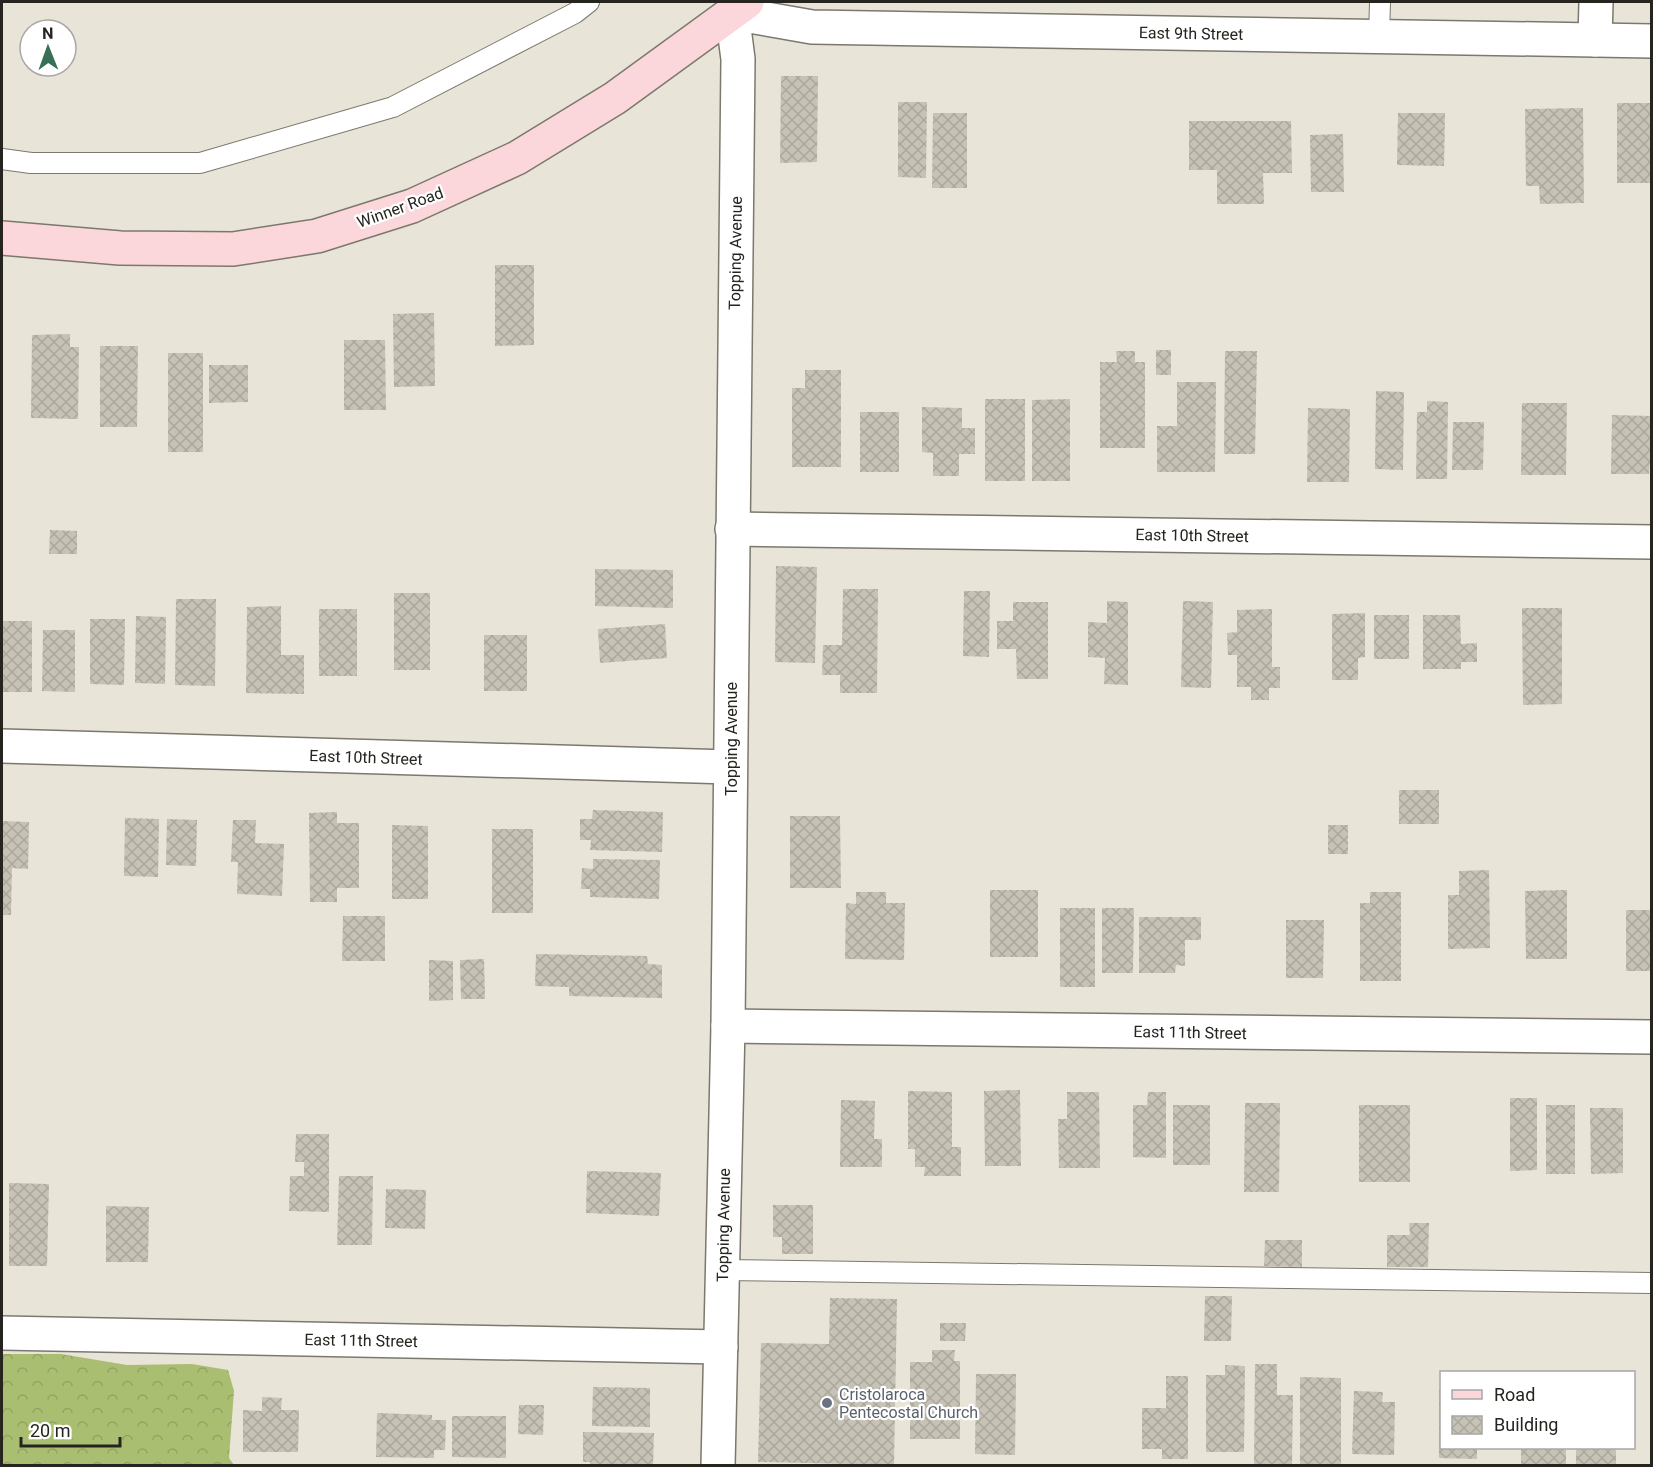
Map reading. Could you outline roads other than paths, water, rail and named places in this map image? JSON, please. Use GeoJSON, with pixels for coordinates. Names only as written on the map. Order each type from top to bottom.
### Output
{"type":"FeatureCollection","features":[{"type":"Feature","properties":{"kind":"main road","name":"Winner Road"},"geometry":{"type":"LineString","coordinates":[[2,238],[120,248],[233,249],[317,236],[412,206],[517,158],[615,98],[740,7]]}},
{"type":"Feature","properties":{"kind":"street"},"geometry":{"type":"LineString","coordinates":[[1595,40],[1596,2]]}},
{"type":"Feature","properties":{"kind":"street","name":"East 9th Street"},"geometry":{"type":"LineString","coordinates":[[740,7],[812,27],[1652,41]]}},
{"type":"Feature","properties":{"kind":"street","name":"Topping Avenue"},"geometry":{"type":"LineString","coordinates":[[718,1466],[728,1026],[732,529],[740,7]]}},
{"type":"Feature","properties":{"kind":"street","name":"East 10th Street"},"geometry":{"type":"LineString","coordinates":[[732,529],[1652,542]]}},
{"type":"Feature","properties":{"kind":"street","name":"East 10th Street"},"geometry":{"type":"LineString","coordinates":[[2,746],[730,767]]}},
{"type":"Feature","properties":{"kind":"street","name":"East 11th Street"},"geometry":{"type":"LineString","coordinates":[[728,1026],[1652,1037]]}},
{"type":"Feature","properties":{"kind":"street","name":"East 11th Street"},"geometry":{"type":"LineString","coordinates":[[2,1333],[721,1347]]}},
{"type":"Feature","properties":{"kind":"lane"},"geometry":{"type":"LineString","coordinates":[[2,159],[31,163],[200,164],[393,106],[575,13],[589,2]]}},
{"type":"Feature","properties":{"kind":"lane"},"geometry":{"type":"LineString","coordinates":[[1379,36],[1380,2]]}},
{"type":"Feature","properties":{"kind":"lane"},"geometry":{"type":"LineString","coordinates":[[722,1270],[1652,1282]]}},
{"type":"Feature","properties":{"kind":"place","name":"Cristolaroca Pentecostal Church"},"geometry":{"type":"Point","coordinates":[827,1403]}}]}
